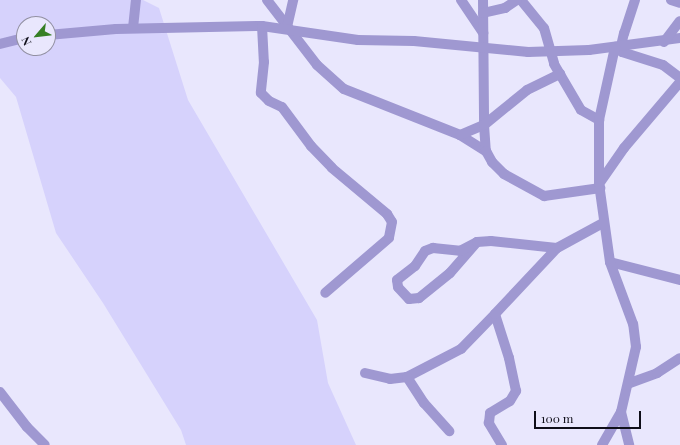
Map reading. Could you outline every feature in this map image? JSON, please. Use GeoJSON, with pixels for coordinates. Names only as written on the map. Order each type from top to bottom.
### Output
{"type":"FeatureCollection","features":[{"type":"Feature","properties":{"kind":"street"},"geometry":{"type":"LineString","coordinates":[[133,28],[136,0]]}},
{"type":"Feature","properties":{"kind":"street"},"geometry":{"type":"LineString","coordinates":[[267,0],[317,65],[344,89],[460,135],[486,151]]}},
{"type":"Feature","properties":{"kind":"street"},"geometry":{"type":"LineString","coordinates":[[289,28],[293,0]]}},
{"type":"Feature","properties":{"kind":"street"},"geometry":{"type":"LineString","coordinates":[[461,0],[483,33]]}},
{"type":"Feature","properties":{"kind":"street"},"geometry":{"type":"LineString","coordinates":[[483,0],[484,125],[486,151],[492,162],[504,174],[544,196],[600,186],[624,148],[680,82]]}},
{"type":"Feature","properties":{"kind":"street"},"geometry":{"type":"LineString","coordinates":[[483,13],[505,8],[517,0]]}},
{"type":"Feature","properties":{"kind":"street"},"geometry":{"type":"LineString","coordinates":[[521,0],[544,28],[560,74],[581,110],[599,120]]}},
{"type":"Feature","properties":{"kind":"street"},"geometry":{"type":"LineString","coordinates":[[602,445],[621,412],[630,382],[636,347],[633,324],[610,262],[600,186],[599,120],[618,46],[635,0]]}},
{"type":"Feature","properties":{"kind":"street"},"geometry":{"type":"LineString","coordinates":[[671,0],[680,3]]}},
{"type":"Feature","properties":{"kind":"street"},"geometry":{"type":"LineString","coordinates":[[664,42],[680,21]]}},
{"type":"Feature","properties":{"kind":"street"},"geometry":{"type":"LineString","coordinates":[[262,26],[264,62],[261,94],[269,101],[282,107],[327,163],[387,214],[392,222],[389,238],[325,293]]}},
{"type":"Feature","properties":{"kind":"street"},"geometry":{"type":"LineString","coordinates":[[56,34],[133,28],[262,26],[289,28],[358,40],[414,41],[484,48],[551,51],[664,42],[680,38]]}},
{"type":"Feature","properties":{"kind":"street"},"geometry":{"type":"LineString","coordinates":[[0,44],[16,40]]}},
{"type":"Feature","properties":{"kind":"street"},"geometry":{"type":"LineString","coordinates":[[618,46],[625,54],[663,65],[680,78]]}},
{"type":"Feature","properties":{"kind":"street"},"geometry":{"type":"LineString","coordinates":[[460,135],[484,125],[528,90],[560,74]]}},
{"type":"Feature","properties":{"kind":"street"},"geometry":{"type":"LineString","coordinates":[[365,373],[390,379],[407,377],[461,348],[557,248],[604,223]]}},
{"type":"Feature","properties":{"kind":"street"},"geometry":{"type":"LineString","coordinates":[[477,242],[450,273],[419,298],[409,299],[398,287],[398,280],[415,266],[428,249],[460,251],[477,242],[491,240],[557,248]]}},
{"type":"Feature","properties":{"kind":"street"},"geometry":{"type":"LineString","coordinates":[[610,262],[680,280]]}},
{"type":"Feature","properties":{"kind":"street"},"geometry":{"type":"LineString","coordinates":[[495,314],[509,358],[516,391],[510,401],[490,413],[489,423],[502,445]]}},
{"type":"Feature","properties":{"kind":"street"},"geometry":{"type":"LineString","coordinates":[[630,382],[657,373],[680,358]]}},
{"type":"Feature","properties":{"kind":"street"},"geometry":{"type":"LineString","coordinates":[[407,377],[424,403],[449,431]]}},
{"type":"Feature","properties":{"kind":"street"},"geometry":{"type":"LineString","coordinates":[[0,392],[27,427],[45,445]]}},
{"type":"Feature","properties":{"kind":"street"},"geometry":{"type":"LineString","coordinates":[[621,412],[629,445]]}},
{"type":"Feature","properties":{"kind":"shaded area"},"geometry":{"type":"Polygon","coordinates":[[[0,0],[143,0],[159,8],[188,100],[317,320],[328,383],[356,445],[186,445],[181,430],[103,303],[56,233],[16,97],[0,78],[0,0]]]}}]}
